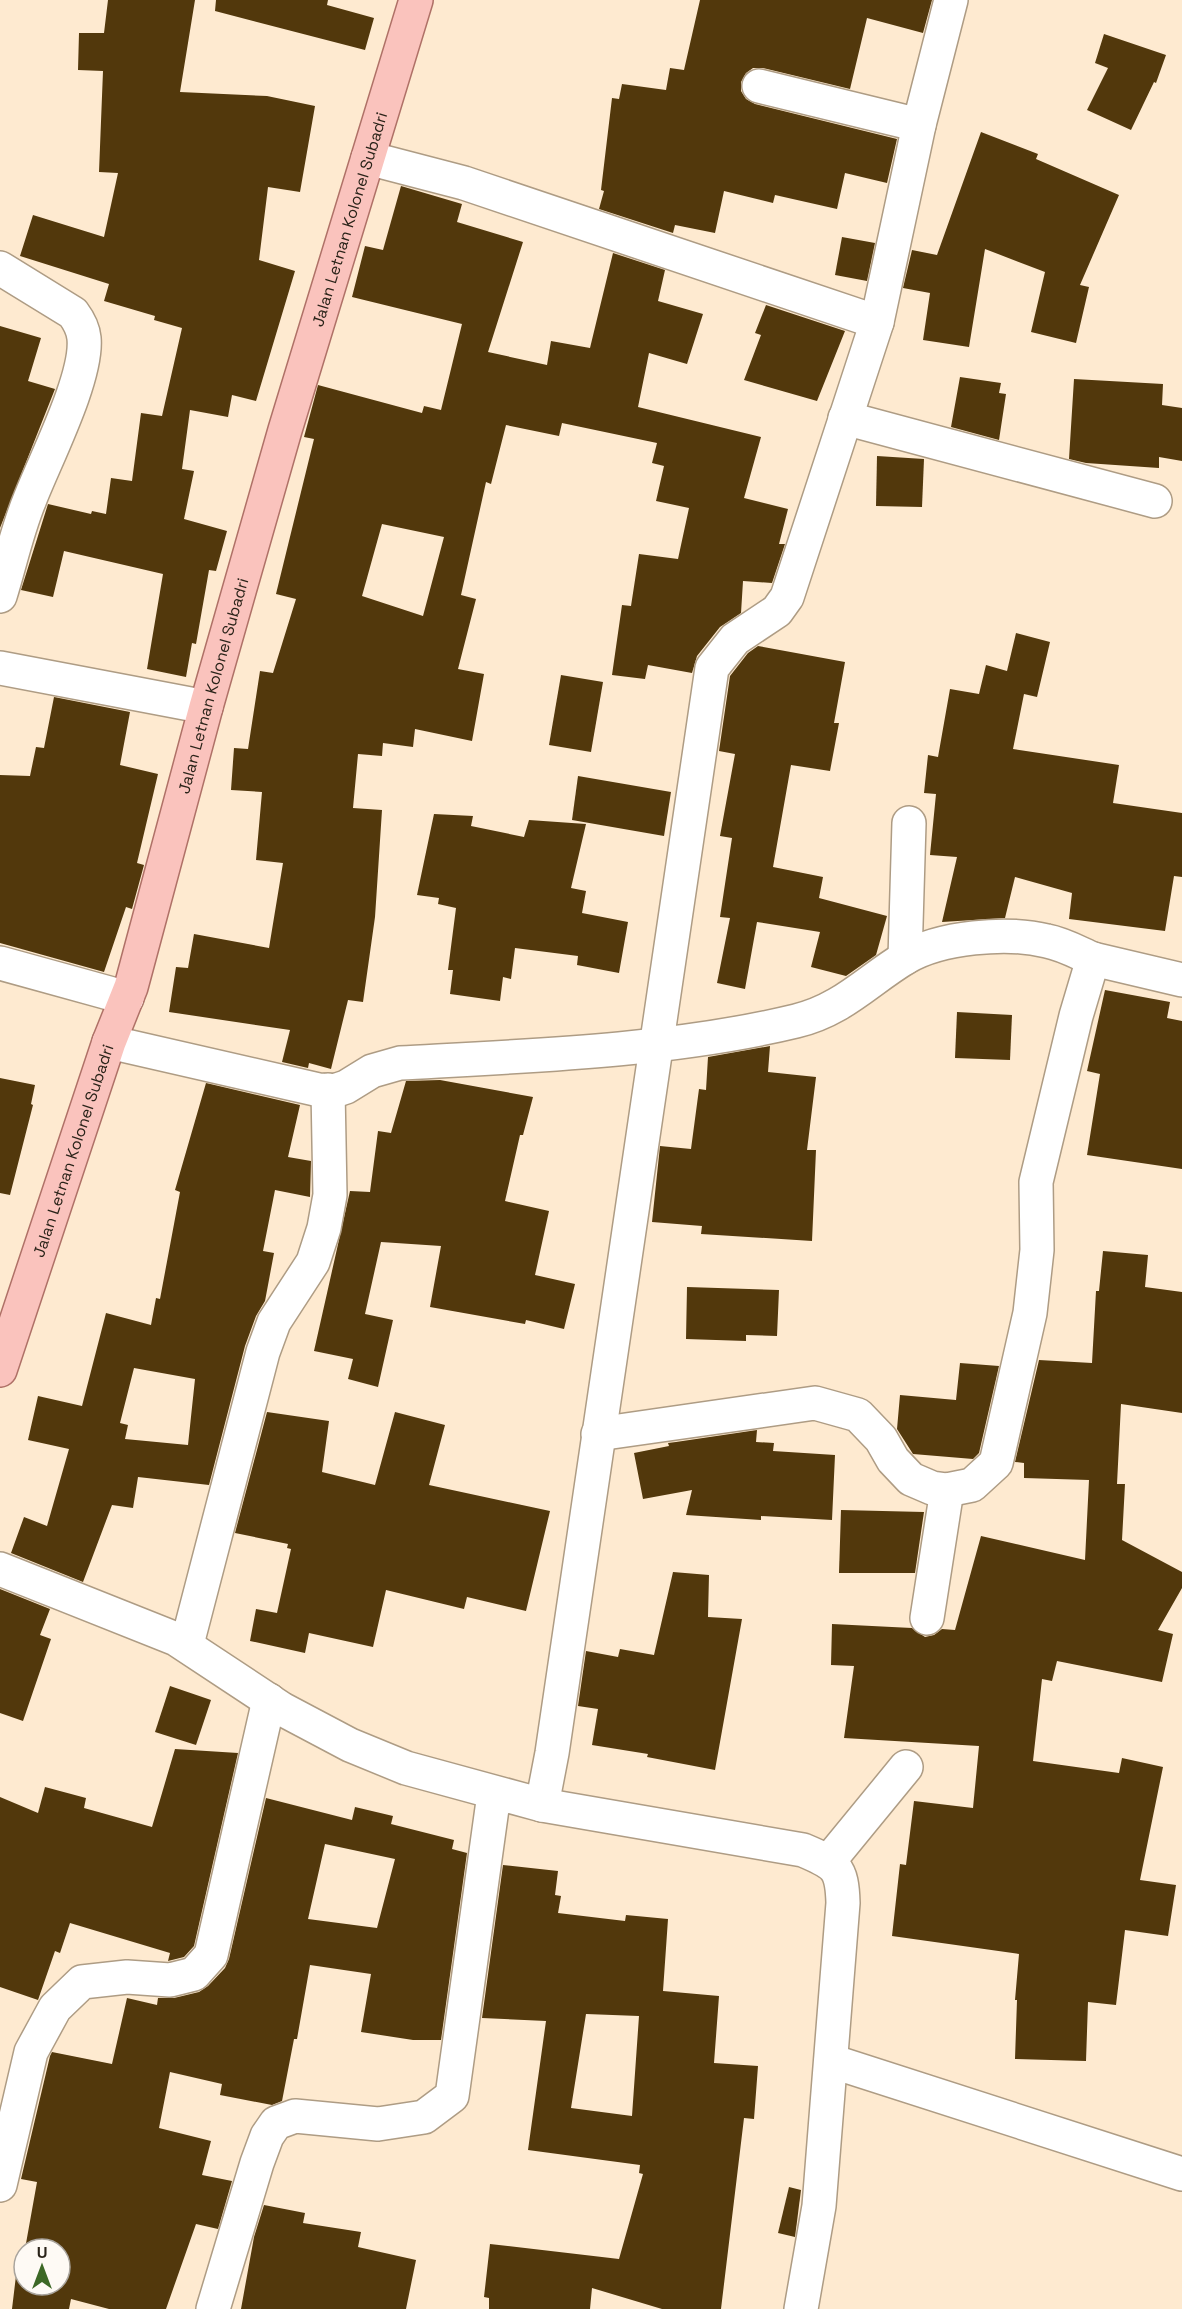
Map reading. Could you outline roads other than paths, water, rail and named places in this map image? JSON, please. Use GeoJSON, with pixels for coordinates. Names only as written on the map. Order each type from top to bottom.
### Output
{"type":"FeatureCollection","features":[{"type":"Feature","properties":{"kind":"main road","name":"Jalan Letnan Kolonel Subadri"},"geometry":{"type":"LineString","coordinates":[[0,1370],[110,1042],[127,998],[206,707],[285,430],[416,0]]}},
{"type":"Feature","properties":{"kind":"street"},"geometry":{"type":"LineString","coordinates":[[542,1805],[552,1753],[712,668],[735,639],[777,611],[787,597],[877,322],[919,125],[951,0]]}},
{"type":"Feature","properties":{"kind":"street"},"geometry":{"type":"LineString","coordinates":[[759,86],[919,125]]}},
{"type":"Feature","properties":{"kind":"street"},"geometry":{"type":"LineString","coordinates":[[368,158],[464,183],[877,322]]}},
{"type":"Feature","properties":{"kind":"street"},"geometry":{"type":"LineString","coordinates":[[0,268],[73,313],[81,324],[84,338],[80,369],[59,431],[29,500],[0,596]]}},
{"type":"Feature","properties":{"kind":"street"},"geometry":{"type":"LineString","coordinates":[[845,418],[1155,501]]}},
{"type":"Feature","properties":{"kind":"street"},"geometry":{"type":"LineString","coordinates":[[0,668],[206,707]]}},
{"type":"Feature","properties":{"kind":"street"},"geometry":{"type":"LineString","coordinates":[[904,958],[909,823]]}},
{"type":"Feature","properties":{"kind":"street"},"geometry":{"type":"LineString","coordinates":[[110,1042],[328,1090],[346,1087],[372,1071],[400,1063],[655,1045],[797,1021],[835,1008],[904,958],[939,944],[1005,938],[1047,941],[1093,959],[1182,980]]}},
{"type":"Feature","properties":{"kind":"street"},"geometry":{"type":"LineString","coordinates":[[598,1434],[815,1403],[858,1415],[881,1439],[893,1461],[911,1479],[932,1488],[947,1490],[972,1485],[996,1463],[1030,1313],[1037,1250],[1036,1182],[1048,1124],[1093,959]]}},
{"type":"Feature","properties":{"kind":"street"},"geometry":{"type":"LineString","coordinates":[[0,963],[127,998]]}},
{"type":"Feature","properties":{"kind":"street"},"geometry":{"type":"LineString","coordinates":[[187,1644],[263,1353],[274,1322],[313,1262],[324,1228],[330,1195],[328,1090]]}},
{"type":"Feature","properties":{"kind":"street"},"geometry":{"type":"LineString","coordinates":[[927,1618],[947,1490]]}},
{"type":"Feature","properties":{"kind":"street"},"geometry":{"type":"LineString","coordinates":[[0,1569],[187,1644],[269,1700],[350,1745],[406,1768],[494,1794],[542,1805],[803,1850],[829,1861],[842,1879],[843,1903],[819,2206],[801,2309]]}},
{"type":"Feature","properties":{"kind":"street"},"geometry":{"type":"LineString","coordinates":[[0,2185],[31,2052],[55,2008],[82,1982],[127,1977],[170,1980],[194,1974],[211,1955],[269,1700]]}},
{"type":"Feature","properties":{"kind":"street"},"geometry":{"type":"LineString","coordinates":[[829,1861],[906,1767]]}},
{"type":"Feature","properties":{"kind":"street"},"geometry":{"type":"LineString","coordinates":[[213,2309],[267,2136],[276,2123],[295,2116],[378,2124],[424,2117],[452,2096],[494,1794]]}},
{"type":"Feature","properties":{"kind":"street"},"geometry":{"type":"LineString","coordinates":[[831,2061],[1182,2174]]}}]}
